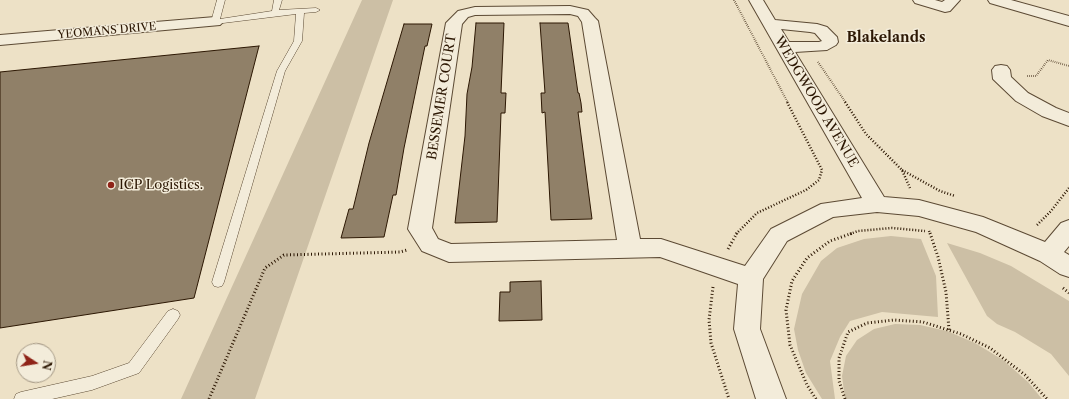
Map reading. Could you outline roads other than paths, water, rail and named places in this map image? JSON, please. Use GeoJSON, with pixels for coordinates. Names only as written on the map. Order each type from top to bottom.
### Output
{"type":"FeatureCollection","features":[{"type":"Feature","properties":{"kind":"street","name":"WEDGWOOD AVENUE"},"geometry":{"type":"LineString","coordinates":[[756,0],[877,204]]}},
{"type":"Feature","properties":{"kind":"street"},"geometry":{"type":"LineString","coordinates":[[920,0],[944,8],[953,0]]}},
{"type":"Feature","properties":{"kind":"street"},"geometry":{"type":"LineString","coordinates":[[995,0],[1069,21]]}},
{"type":"Feature","properties":{"kind":"street","name":"BESSEMER COURT"},"geometry":{"type":"LineString","coordinates":[[536,5],[583,13],[590,21],[630,249],[449,253],[430,245],[420,228],[454,23],[463,14],[475,11],[536,5]]}},
{"type":"Feature","properties":{"kind":"street","name":"YEOMANS DRIVE"},"geometry":{"type":"LineString","coordinates":[[0,40],[215,22]]}},
{"type":"Feature","properties":{"kind":"street"},"geometry":{"type":"LineString","coordinates":[[770,24],[812,27],[821,30],[829,37],[830,42],[826,45],[808,47],[784,47]]}},
{"type":"Feature","properties":{"kind":"street"},"geometry":{"type":"LineString","coordinates":[[1001,70],[1002,79],[1022,97],[1049,112],[1069,120]]}},
{"type":"Feature","properties":{"kind":"street"},"geometry":{"type":"LineString","coordinates":[[771,399],[748,329],[751,278],[778,235],[829,210],[877,204],[920,208],[983,225],[1049,254],[1064,276]]}},
{"type":"Feature","properties":{"kind":"street"},"geometry":{"type":"LineString","coordinates":[[1049,254],[1069,229]]}},
{"type":"Feature","properties":{"kind":"street"},"geometry":{"type":"LineString","coordinates":[[630,249],[661,248],[751,278]]}},
{"type":"Feature","properties":{"kind":"lane"},"geometry":{"type":"LineString","coordinates":[[221,0],[215,22],[275,13],[316,10]]}},
{"type":"Feature","properties":{"kind":"lane"},"geometry":{"type":"LineString","coordinates":[[275,13],[278,0]]}},
{"type":"Feature","properties":{"kind":"lane"},"geometry":{"type":"LineString","coordinates":[[218,282],[281,71],[298,41],[300,11]]}},
{"type":"Feature","properties":{"kind":"lane"},"geometry":{"type":"LineString","coordinates":[[21,399],[92,383],[134,368],[173,315]]}},
{"type":"Feature","properties":{"kind":"place","name":"ICP Logistics."},"geometry":{"type":"Point","coordinates":[111,185]}},
{"type":"Feature","properties":{"kind":"district","name":"Blakelands"},"geometry":{"type":"Point","coordinates":[886,38]}}]}
